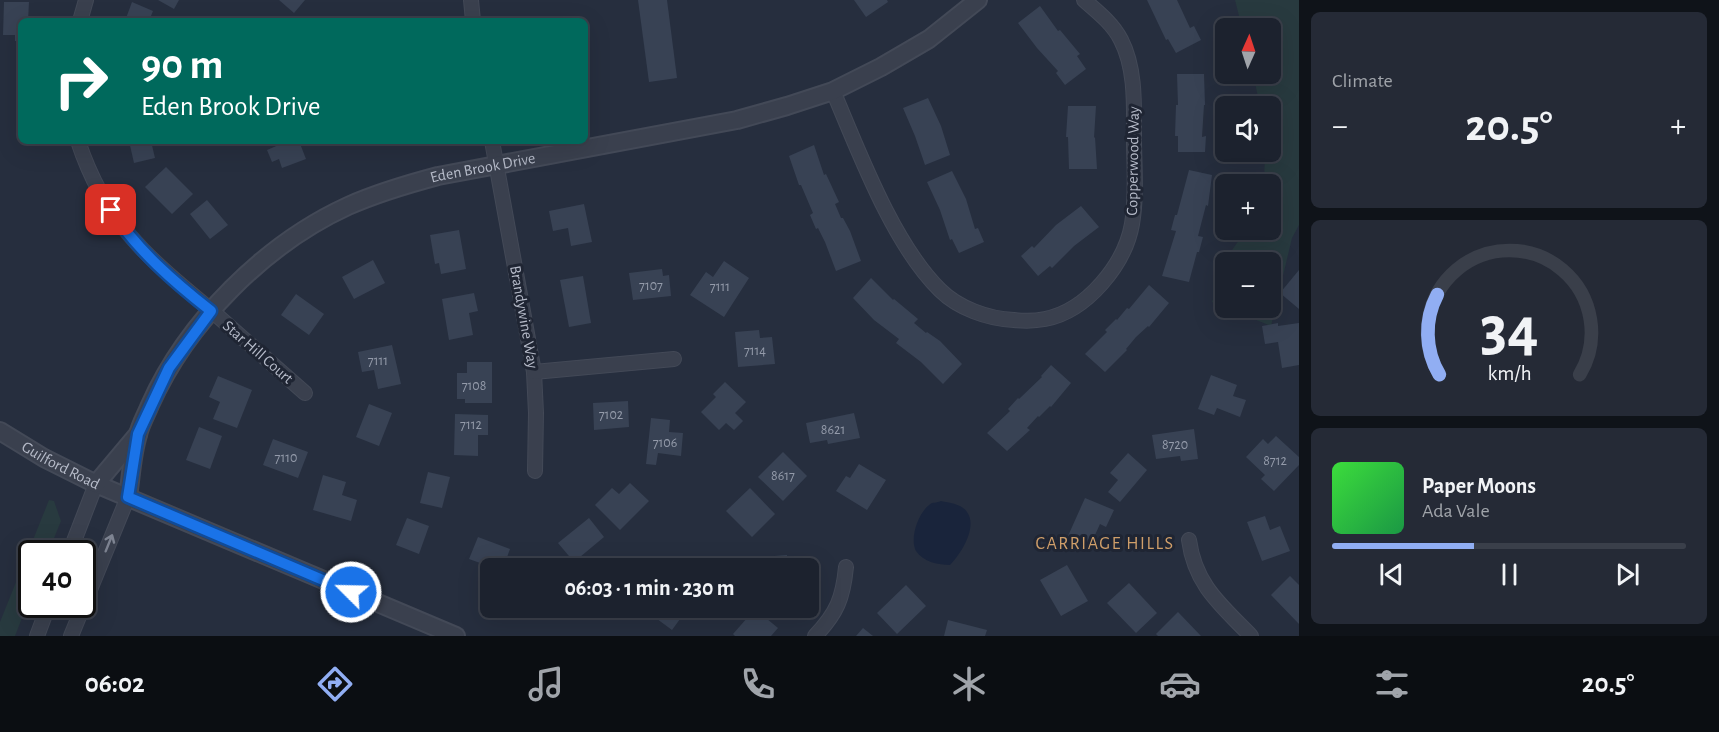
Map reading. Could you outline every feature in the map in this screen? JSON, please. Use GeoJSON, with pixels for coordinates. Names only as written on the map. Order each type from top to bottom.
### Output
{"type":"FeatureCollection","features":[{"type":"Feature","properties":{"kind":"street"},"geometry":{"type":"LineString","coordinates":[[81,18],[86,0]]}},
{"type":"Feature","properties":{"kind":"street"},"geometry":{"type":"LineString","coordinates":[[471,0],[473,18]]}},
{"type":"Feature","properties":{"kind":"street","name":"Eden Brook Drive"},"geometry":{"type":"LineString","coordinates":[[74,540],[96,484],[138,434],[169,368],[211,311],[243,278],[314,225],[348,206],[438,176],[737,120],[833,91],[929,39],[978,0]]}},
{"type":"Feature","properties":{"kind":"street","name":"Copperwood Way"},"geometry":{"type":"LineString","coordinates":[[833,91],[896,228],[918,263],[940,290],[959,304],[982,314],[1007,320],[1047,319],[1085,299],[1103,283],[1125,249],[1135,205],[1134,96],[1126,52],[1120,38],[1108,21],[1084,0]]}},
{"type":"Feature","properties":{"kind":"street","name":"Star Hill Court"},"geometry":{"type":"LineString","coordinates":[[79,144],[97,188],[119,224],[176,282],[305,393]]}},
{"type":"Feature","properties":{"kind":"street","name":"Brandywine Way"},"geometry":{"type":"LineString","coordinates":[[493,144],[534,372],[535,471]]}},
{"type":"Feature","properties":{"kind":"street"},"geometry":{"type":"LineString","coordinates":[[534,372],[674,359]]}},
{"type":"Feature","properties":{"kind":"street","name":"Guilford Road"},"geometry":{"type":"LineString","coordinates":[[0,431],[44,458],[96,484],[456,636]]}},
{"type":"Feature","properties":{"kind":"street","name":"Eden Brook Drive"},"geometry":{"type":"LineString","coordinates":[[71,636],[128,497],[138,434]]}},
{"type":"Feature","properties":{"kind":"street"},"geometry":{"type":"LineString","coordinates":[[1189,540],[1192,561],[1200,579],[1251,636]]}},
{"type":"Feature","properties":{"kind":"street"},"geometry":{"type":"LineString","coordinates":[[815,636],[829,622],[838,606],[844,591],[846,567]]}},
{"type":"Feature","properties":{"kind":"street"},"geometry":{"type":"LineString","coordinates":[[37,636],[44,618]]}},
{"type":"Feature","properties":{"kind":"shaded area"},"geometry":{"type":"Polygon","coordinates":[[[1235,0],[1299,0],[1299,225],[1292,238],[1281,284],[1281,252],[1231,252],[1239,240],[1281,240],[1281,174],[1264,174],[1265,162],[1281,162],[1281,96],[1258,96],[1255,84],[1281,84],[1281,18],[1240,18],[1235,0]]]}},
{"type":"Feature","properties":{"kind":"shaded area"},"geometry":{"type":"Polygon","coordinates":[[[1251,318],[1273,318],[1271,326],[1251,318]]]}},
{"type":"Feature","properties":{"kind":"shaded area"},"geometry":{"type":"Polygon","coordinates":[[[49,500],[54,501],[61,521],[53,540],[33,540],[49,500]]]}},
{"type":"Feature","properties":{"kind":"shaded area"},"geometry":{"type":"Polygon","coordinates":[[[18,577],[18,618],[22,618],[15,636],[0,636],[0,622],[18,577]]]}},
{"type":"Feature","properties":{"kind":"water"},"geometry":{"type":"Polygon","coordinates":[[[941,501],[962,507],[970,518],[971,525],[967,540],[950,565],[927,560],[919,555],[914,545],[919,518],[932,503],[941,501]]]}},
{"type":"Feature","properties":{"kind":"building"},"geometry":{"type":"Polygon","coordinates":[[[158,0],[179,0],[174,9],[158,0]]]}},
{"type":"Feature","properties":{"kind":"building"},"geometry":{"type":"Polygon","coordinates":[[[279,0],[305,0],[294,13],[279,0]]]}},
{"type":"Feature","properties":{"kind":"building"},"geometry":{"type":"Polygon","coordinates":[[[638,0],[667,0],[677,78],[649,82],[638,0]]]}},
{"type":"Feature","properties":{"kind":"building"},"geometry":{"type":"Polygon","coordinates":[[[854,0],[887,0],[888,2],[866,17],[854,0]]]}},
{"type":"Feature","properties":{"kind":"building"},"geometry":{"type":"Polygon","coordinates":[[[1147,0],[1177,0],[1190,28],[1194,26],[1201,40],[1176,53],[1168,39],[1166,40],[1147,0]]]}},
{"type":"Feature","properties":{"kind":"building"},"geometry":{"type":"Polygon","coordinates":[[[4,2],[29,2],[28,18],[18,18],[18,41],[15,41],[15,35],[3,35],[4,2]]]}},
{"type":"Feature","properties":{"kind":"building"},"geometry":{"type":"Polygon","coordinates":[[[132,2],[153,11],[150,18],[126,18],[132,2]]]}},
{"type":"Feature","properties":{"kind":"building"},"geometry":{"type":"Polygon","coordinates":[[[1040,6],[1058,31],[1060,30],[1080,54],[1077,56],[1086,69],[1065,85],[1056,73],[1058,71],[1018,23],[1040,6]]]}},
{"type":"Feature","properties":{"kind":"building"},"geometry":{"type":"Polygon","coordinates":[[[1177,74],[1204,74],[1205,105],[1202,137],[1206,136],[1205,152],[1178,152],[1178,136],[1175,136],[1176,105],[1178,105],[1177,74]]]}},
{"type":"Feature","properties":{"kind":"building"},"geometry":{"type":"Polygon","coordinates":[[[928,98],[941,126],[950,155],[925,165],[903,108],[928,98]]]}},
{"type":"Feature","properties":{"kind":"building"},"geometry":{"type":"Polygon","coordinates":[[[1068,106],[1096,106],[1094,138],[1097,169],[1069,169],[1068,137],[1066,137],[1068,106]]]}},
{"type":"Feature","properties":{"kind":"building"},"geometry":{"type":"Polygon","coordinates":[[[130,144],[152,144],[155,158],[134,163],[130,144]]]}},
{"type":"Feature","properties":{"kind":"building"},"geometry":{"type":"Polygon","coordinates":[[[281,144],[300,144],[306,159],[282,168],[279,159],[272,162],[267,150],[281,144]]]}},
{"type":"Feature","properties":{"kind":"building"},"geometry":{"type":"Polygon","coordinates":[[[814,145],[824,175],[826,174],[839,202],[835,204],[850,231],[861,261],[836,271],[825,242],[810,215],[813,213],[799,185],[789,156],[814,145]]]}},
{"type":"Feature","properties":{"kind":"building"},"geometry":{"type":"Polygon","coordinates":[[[166,167],[193,194],[172,214],[145,187],[166,167]]]}},
{"type":"Feature","properties":{"kind":"building"},"geometry":{"type":"Polygon","coordinates":[[[1189,170],[1212,175],[1208,206],[1206,205],[1198,236],[1203,237],[1189,282],[1162,276],[1176,231],[1171,230],[1189,170]]]}},
{"type":"Feature","properties":{"kind":"building"},"geometry":{"type":"Polygon","coordinates":[[[952,171],[966,199],[975,229],[978,228],[984,242],[959,253],[952,239],[950,240],[927,182],[952,171]]]}},
{"type":"Feature","properties":{"kind":"building"},"geometry":{"type":"Polygon","coordinates":[[[207,200],[228,225],[210,239],[190,214],[207,200]]]}},
{"type":"Feature","properties":{"kind":"building"},"geometry":{"type":"Polygon","coordinates":[[[584,204],[592,242],[571,246],[568,228],[553,231],[549,211],[584,204]]]}},
{"type":"Feature","properties":{"kind":"building"},"geometry":{"type":"Polygon","coordinates":[[[1081,206],[1099,227],[1074,246],[1052,268],[1050,266],[1038,276],[1021,256],[1032,246],[1034,248],[1056,225],[1081,206]]]}},
{"type":"Feature","properties":{"kind":"building"},"geometry":{"type":"Polygon","coordinates":[[[459,230],[466,269],[441,274],[439,263],[435,264],[430,235],[459,230]]]}},
{"type":"Feature","properties":{"kind":"building"},"geometry":{"type":"Polygon","coordinates":[[[373,260],[385,283],[354,299],[342,277],[373,260]]]}},
{"type":"Feature","properties":{"kind":"building"},"geometry":{"type":"Polygon","coordinates":[[[724,261],[749,278],[724,317],[690,295],[706,272],[713,277],[724,261]]]}},
{"type":"Feature","properties":{"kind":"building"},"geometry":{"type":"Polygon","coordinates":[[[662,269],[663,276],[669,275],[671,296],[633,300],[629,273],[662,269]]]}},
{"type":"Feature","properties":{"kind":"building"},"geometry":{"type":"Polygon","coordinates":[[[1299,270],[1299,309],[1281,292],[1299,270]]]}},
{"type":"Feature","properties":{"kind":"building"},"geometry":{"type":"Polygon","coordinates":[[[583,276],[591,323],[569,327],[560,280],[583,276]]]}},
{"type":"Feature","properties":{"kind":"building"},"geometry":{"type":"Polygon","coordinates":[[[871,278],[893,300],[918,319],[914,323],[940,341],[962,364],[943,384],[921,362],[896,343],[899,339],[874,320],[853,298],[871,278]]]}},
{"type":"Feature","properties":{"kind":"building"},"geometry":{"type":"Polygon","coordinates":[[[1149,285],[1169,303],[1105,372],[1085,354],[1149,285]]]}},
{"type":"Feature","properties":{"kind":"building"},"geometry":{"type":"Polygon","coordinates":[[[474,293],[478,311],[469,313],[473,335],[449,340],[442,299],[474,293]]]}},
{"type":"Feature","properties":{"kind":"building"},"geometry":{"type":"Polygon","coordinates":[[[296,294],[324,314],[309,335],[281,315],[296,294]]]}},
{"type":"Feature","properties":{"kind":"building"},"geometry":{"type":"Polygon","coordinates":[[[1278,323],[1278,326],[1299,323],[1299,365],[1282,368],[1278,342],[1265,344],[1262,326],[1278,323]]]}},
{"type":"Feature","properties":{"kind":"building"},"geometry":{"type":"Polygon","coordinates":[[[759,330],[760,338],[772,337],[775,364],[738,367],[735,332],[759,330]]]}},
{"type":"Feature","properties":{"kind":"building"},"geometry":{"type":"Polygon","coordinates":[[[392,345],[401,384],[378,389],[374,370],[362,372],[358,352],[392,345]]]}},
{"type":"Feature","properties":{"kind":"building"},"geometry":{"type":"Polygon","coordinates":[[[467,362],[492,362],[492,403],[465,403],[465,399],[457,399],[457,373],[467,373],[467,362]]]}},
{"type":"Feature","properties":{"kind":"building"},"geometry":{"type":"Polygon","coordinates":[[[1051,365],[1071,383],[1051,407],[1027,428],[1030,430],[1007,451],[987,433],[1051,365]]]}},
{"type":"Feature","properties":{"kind":"building"},"geometry":{"type":"Polygon","coordinates":[[[1211,375],[1237,385],[1233,396],[1246,400],[1240,417],[1217,408],[1214,415],[1198,409],[1211,375]]]}},
{"type":"Feature","properties":{"kind":"building"},"geometry":{"type":"Polygon","coordinates":[[[218,376],[252,390],[237,428],[213,419],[220,402],[209,397],[218,376]]]}},
{"type":"Feature","properties":{"kind":"building"},"geometry":{"type":"Polygon","coordinates":[[[725,382],[746,402],[735,413],[743,421],[734,430],[726,423],[719,430],[701,412],[716,397],[713,394],[725,382]]]}},
{"type":"Feature","properties":{"kind":"building"},"geometry":{"type":"Polygon","coordinates":[[[628,401],[629,427],[594,430],[593,403],[628,401]]]}},
{"type":"Feature","properties":{"kind":"building"},"geometry":{"type":"Polygon","coordinates":[[[369,404],[392,413],[379,446],[356,437],[369,404]]]}},
{"type":"Feature","properties":{"kind":"building"},"geometry":{"type":"Polygon","coordinates":[[[854,413],[860,438],[828,444],[827,440],[810,443],[806,423],[854,413]]]}},
{"type":"Feature","properties":{"kind":"building"},"geometry":{"type":"Polygon","coordinates":[[[455,414],[488,415],[488,435],[478,435],[478,456],[454,455],[455,414]]]}},
{"type":"Feature","properties":{"kind":"building"},"geometry":{"type":"Polygon","coordinates":[[[651,418],[670,420],[669,432],[683,433],[681,456],[658,453],[656,465],[646,464],[651,418]]]}},
{"type":"Feature","properties":{"kind":"building"},"geometry":{"type":"Polygon","coordinates":[[[199,427],[222,436],[210,469],[186,460],[199,427]]]}},
{"type":"Feature","properties":{"kind":"building"},"geometry":{"type":"Polygon","coordinates":[[[1194,429],[1198,459],[1181,461],[1180,456],[1156,459],[1152,435],[1194,429]]]}},
{"type":"Feature","properties":{"kind":"building"},"geometry":{"type":"Polygon","coordinates":[[[1276,436],[1299,457],[1299,465],[1274,491],[1261,479],[1265,475],[1246,457],[1263,439],[1268,444],[1276,436]]]}},
{"type":"Feature","properties":{"kind":"building"},"geometry":{"type":"Polygon","coordinates":[[[273,439],[308,452],[298,478],[263,465],[273,439]]]}},
{"type":"Feature","properties":{"kind":"building"},"geometry":{"type":"Polygon","coordinates":[[[783,452],[807,476],[783,501],[758,477],[783,452]]]}},
{"type":"Feature","properties":{"kind":"building"},"geometry":{"type":"Polygon","coordinates":[[[1128,453],[1147,470],[1120,502],[1108,492],[1118,480],[1110,473],[1128,453]]]}},
{"type":"Feature","properties":{"kind":"building"},"geometry":{"type":"Polygon","coordinates":[[[859,464],[886,480],[867,510],[836,491],[846,476],[850,478],[859,464]]]}},
{"type":"Feature","properties":{"kind":"building"},"geometry":{"type":"Polygon","coordinates":[[[428,472],[450,477],[442,508],[420,503],[428,472]]]}},
{"type":"Feature","properties":{"kind":"building"},"geometry":{"type":"Polygon","coordinates":[[[323,475],[346,482],[342,495],[357,500],[351,521],[313,510],[323,475]]]}},
{"type":"Feature","properties":{"kind":"building"},"geometry":{"type":"Polygon","coordinates":[[[630,483],[649,501],[620,530],[595,505],[612,488],[619,494],[630,483]]]}},
{"type":"Feature","properties":{"kind":"building"},"geometry":{"type":"Polygon","coordinates":[[[750,488],[775,514],[752,537],[726,511],[750,488]]]}},
{"type":"Feature","properties":{"kind":"building"},"geometry":{"type":"Polygon","coordinates":[[[1085,498],[1114,510],[1106,527],[1100,524],[1090,546],[1068,536],[1085,498]]]}},
{"type":"Feature","properties":{"kind":"building"},"geometry":{"type":"Polygon","coordinates":[[[1265,516],[1270,530],[1280,526],[1290,551],[1262,561],[1247,522],[1265,516]]]}},
{"type":"Feature","properties":{"kind":"building"},"geometry":{"type":"Polygon","coordinates":[[[407,518],[429,526],[419,554],[396,545],[407,518]]]}},
{"type":"Feature","properties":{"kind":"building"},"geometry":{"type":"Polygon","coordinates":[[[589,518],[604,537],[579,558],[571,558],[558,543],[589,518]]]}},
{"type":"Feature","properties":{"kind":"building"},"geometry":{"type":"Polygon","coordinates":[[[478,537],[510,549],[507,558],[480,558],[480,563],[469,559],[478,537]]]}},
{"type":"Feature","properties":{"kind":"building"},"geometry":{"type":"Polygon","coordinates":[[[787,555],[787,558],[761,558],[787,555]]]}},
{"type":"Feature","properties":{"kind":"building"},"geometry":{"type":"Polygon","coordinates":[[[1067,565],[1088,601],[1061,616],[1040,580],[1067,565]]]}},
{"type":"Feature","properties":{"kind":"building"},"geometry":{"type":"Polygon","coordinates":[[[1290,576],[1299,585],[1299,624],[1271,595],[1290,576]]]}},
{"type":"Feature","properties":{"kind":"building"},"geometry":{"type":"Polygon","coordinates":[[[1129,583],[1157,613],[1136,633],[1107,603],[1129,583]]]}},
{"type":"Feature","properties":{"kind":"building"},"geometry":{"type":"Polygon","coordinates":[[[906,585],[926,606],[897,634],[877,613],[906,585]]]}},
{"type":"Feature","properties":{"kind":"building"},"geometry":{"type":"Polygon","coordinates":[[[1178,612],[1201,636],[1158,636],[1156,634],[1178,612]]]}},
{"type":"Feature","properties":{"kind":"building"},"geometry":{"type":"Polygon","coordinates":[[[656,618],[681,618],[672,630],[656,618]]]}},
{"type":"Feature","properties":{"kind":"building"},"geometry":{"type":"Polygon","coordinates":[[[747,618],[766,618],[778,628],[771,636],[735,636],[733,634],[747,618]]]}},
{"type":"Feature","properties":{"kind":"building"},"geometry":{"type":"Polygon","coordinates":[[[948,620],[987,630],[985,636],[944,636],[948,620]]]}},
{"type":"Feature","properties":{"kind":"building"},"geometry":{"type":"Polygon","coordinates":[[[863,628],[873,636],[856,636],[863,628]]]}},
{"type":"Feature","properties":{"kind":"district","name":"CARRIAGE HILLS"},"geometry":{"type":"Point","coordinates":[1105,544]}},
{"type":"Feature","properties":{"kind":"route"},"geometry":{"type":"LineString","coordinates":[[111,210],[119,224],[142,249],[184,290],[211,311],[169,368],[155,394],[138,434],[128,497],[351,592]]}}]}
